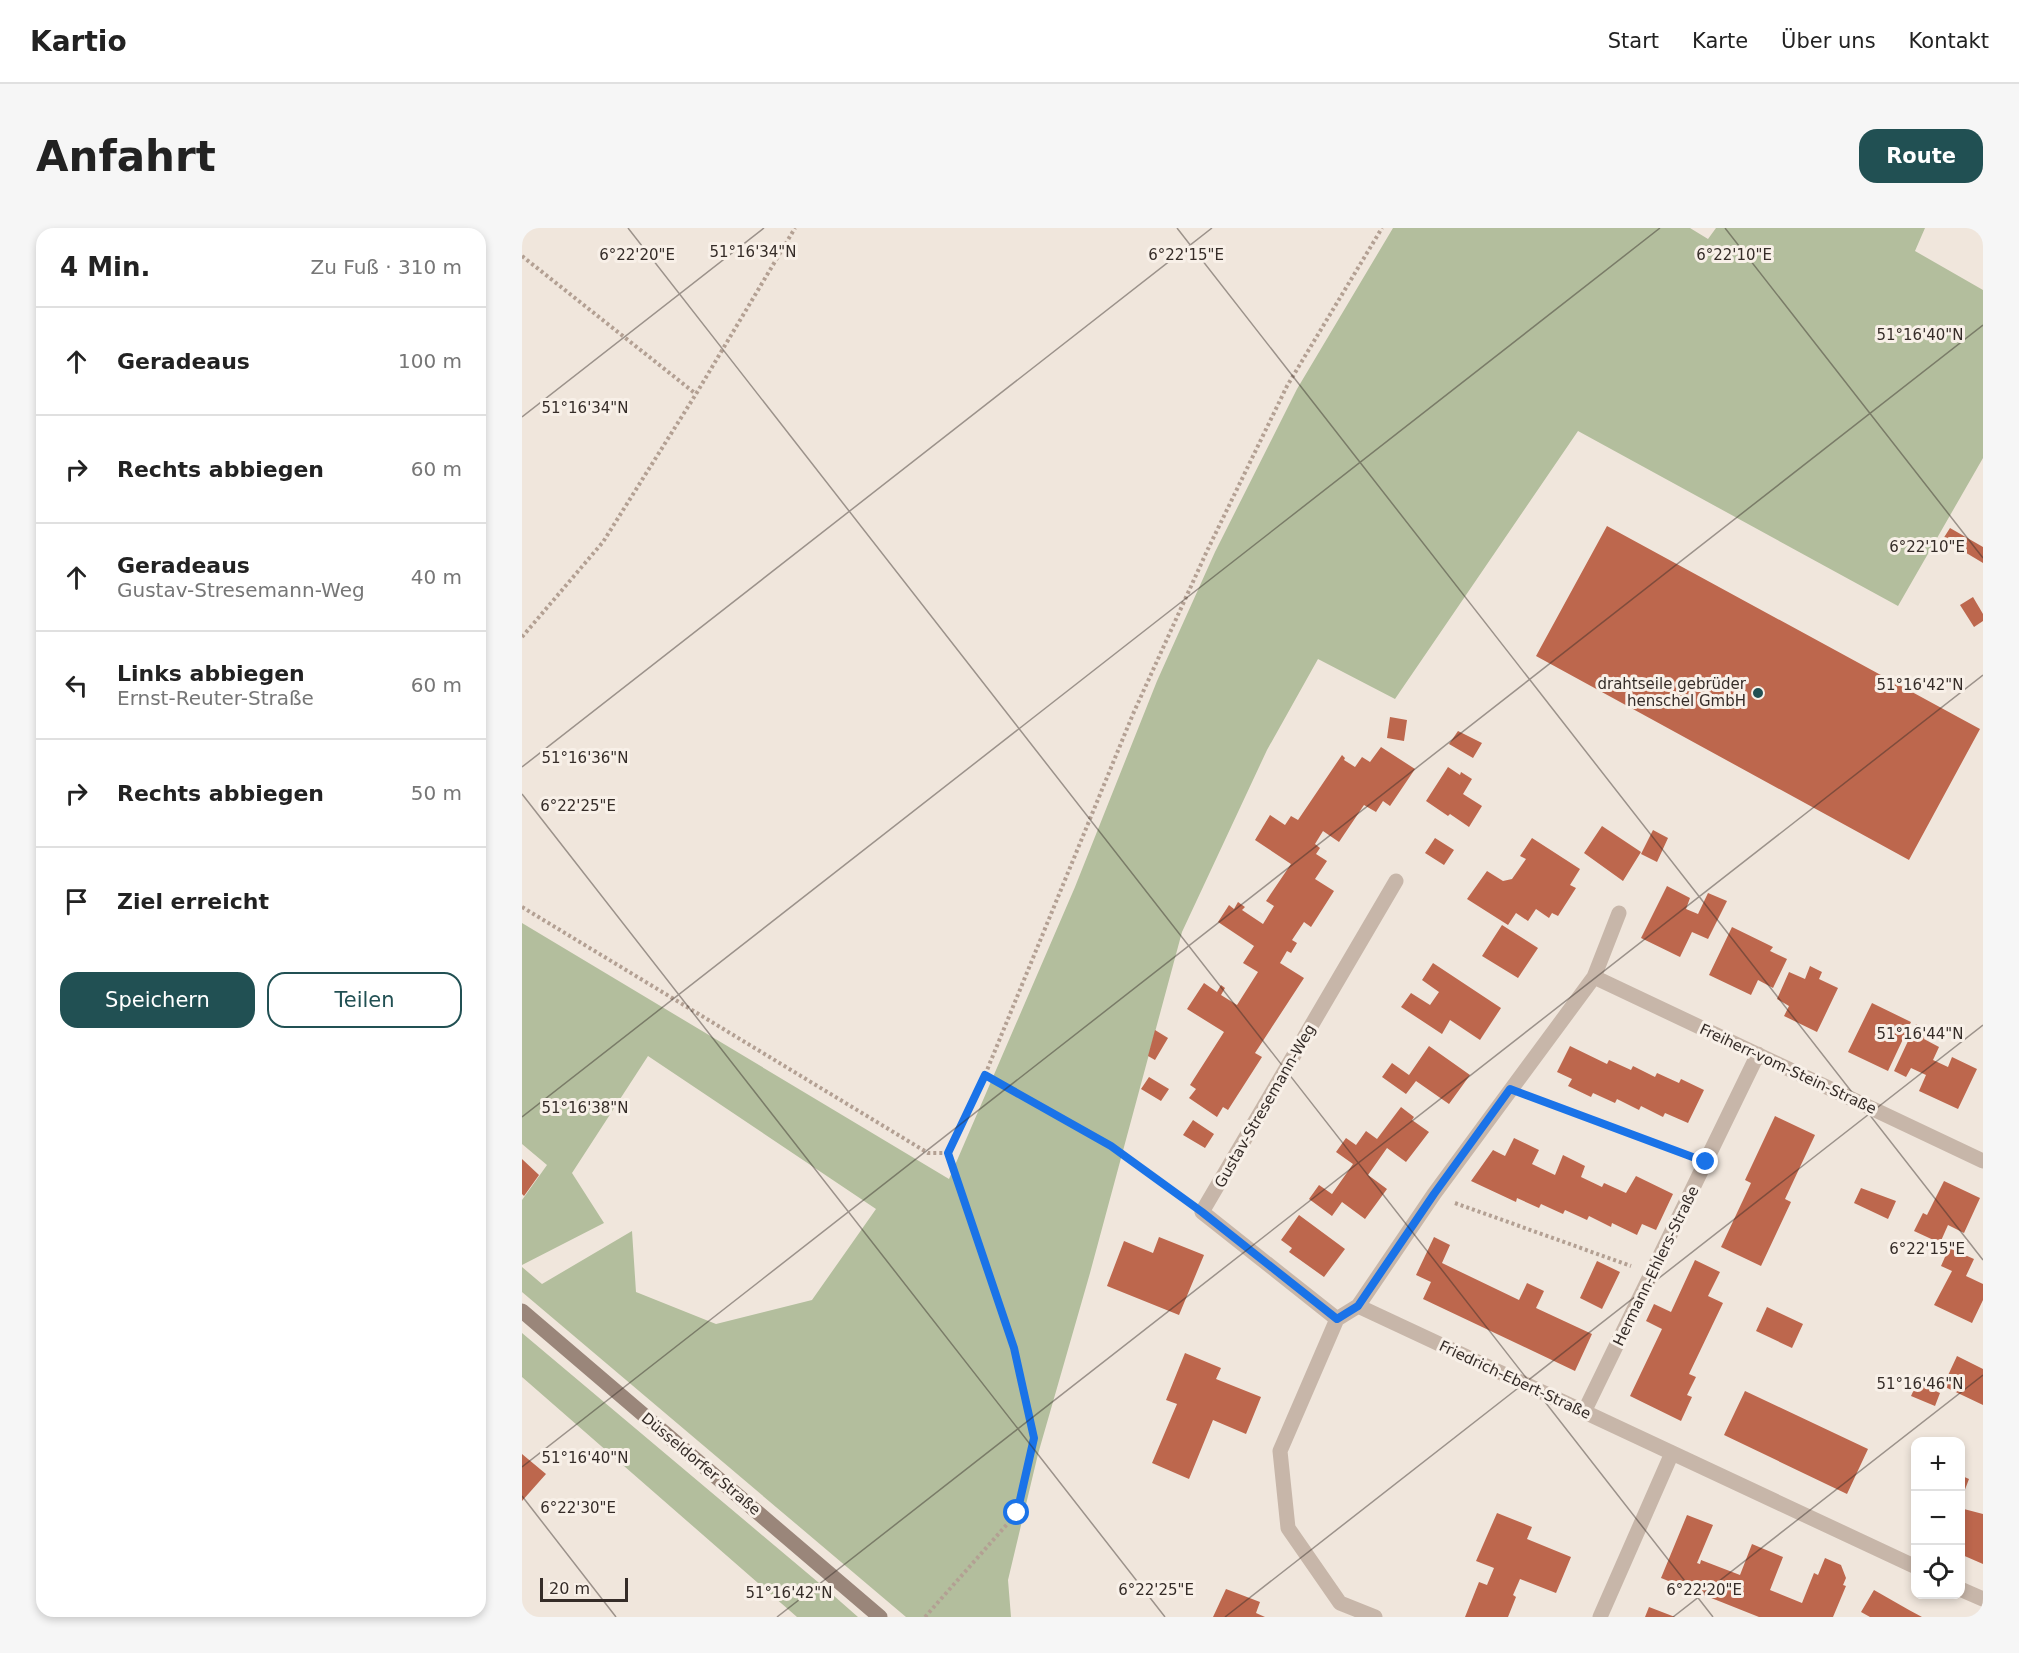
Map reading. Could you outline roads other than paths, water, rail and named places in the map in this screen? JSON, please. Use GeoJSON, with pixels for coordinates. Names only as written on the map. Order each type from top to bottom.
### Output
{"type":"FeatureCollection","features":[{"type":"Feature","properties":{"kind":"main road","name":"Düsseldorfer Straße"},"geometry":{"type":"LineString","coordinates":[[522,1311],[880,1617]]}},
{"type":"Feature","properties":{"kind":"street","name":"Gustav-Stresemann-Weg"},"geometry":{"type":"LineString","coordinates":[[1337,1319],[1202,1212],[1396,881]]}},
{"type":"Feature","properties":{"kind":"street"},"geometry":{"type":"LineString","coordinates":[[1375,1617],[1340,1602],[1288,1528],[1280,1451],[1337,1319],[1358,1306],[1434,1194],[1594,976],[1619,913]]}},
{"type":"Feature","properties":{"kind":"street","name":"Freiherr-vom-Stein-Straße"},"geometry":{"type":"LineString","coordinates":[[1594,976],[1983,1161]]}},
{"type":"Feature","properties":{"kind":"street","name":"Hermann-Ehlers-Straße"},"geometry":{"type":"LineString","coordinates":[[1584,1413],[1758,1054]]}},
{"type":"Feature","properties":{"kind":"street","name":"Friedrich-Ebert-Straße"},"geometry":{"type":"LineString","coordinates":[[1358,1306],[1911,1566]]}},
{"type":"Feature","properties":{"kind":"street"},"geometry":{"type":"LineString","coordinates":[[1600,1617],[1672,1454]]}},
{"type":"Feature","properties":{"kind":"street"},"geometry":{"type":"LineString","coordinates":[[1965,1590],[1983,1599]]}},
{"type":"Feature","properties":{"kind":"place","name":"drahtseile gebrüder henschel GmbH"},"geometry":{"type":"Point","coordinates":[1758,693]}}]}
